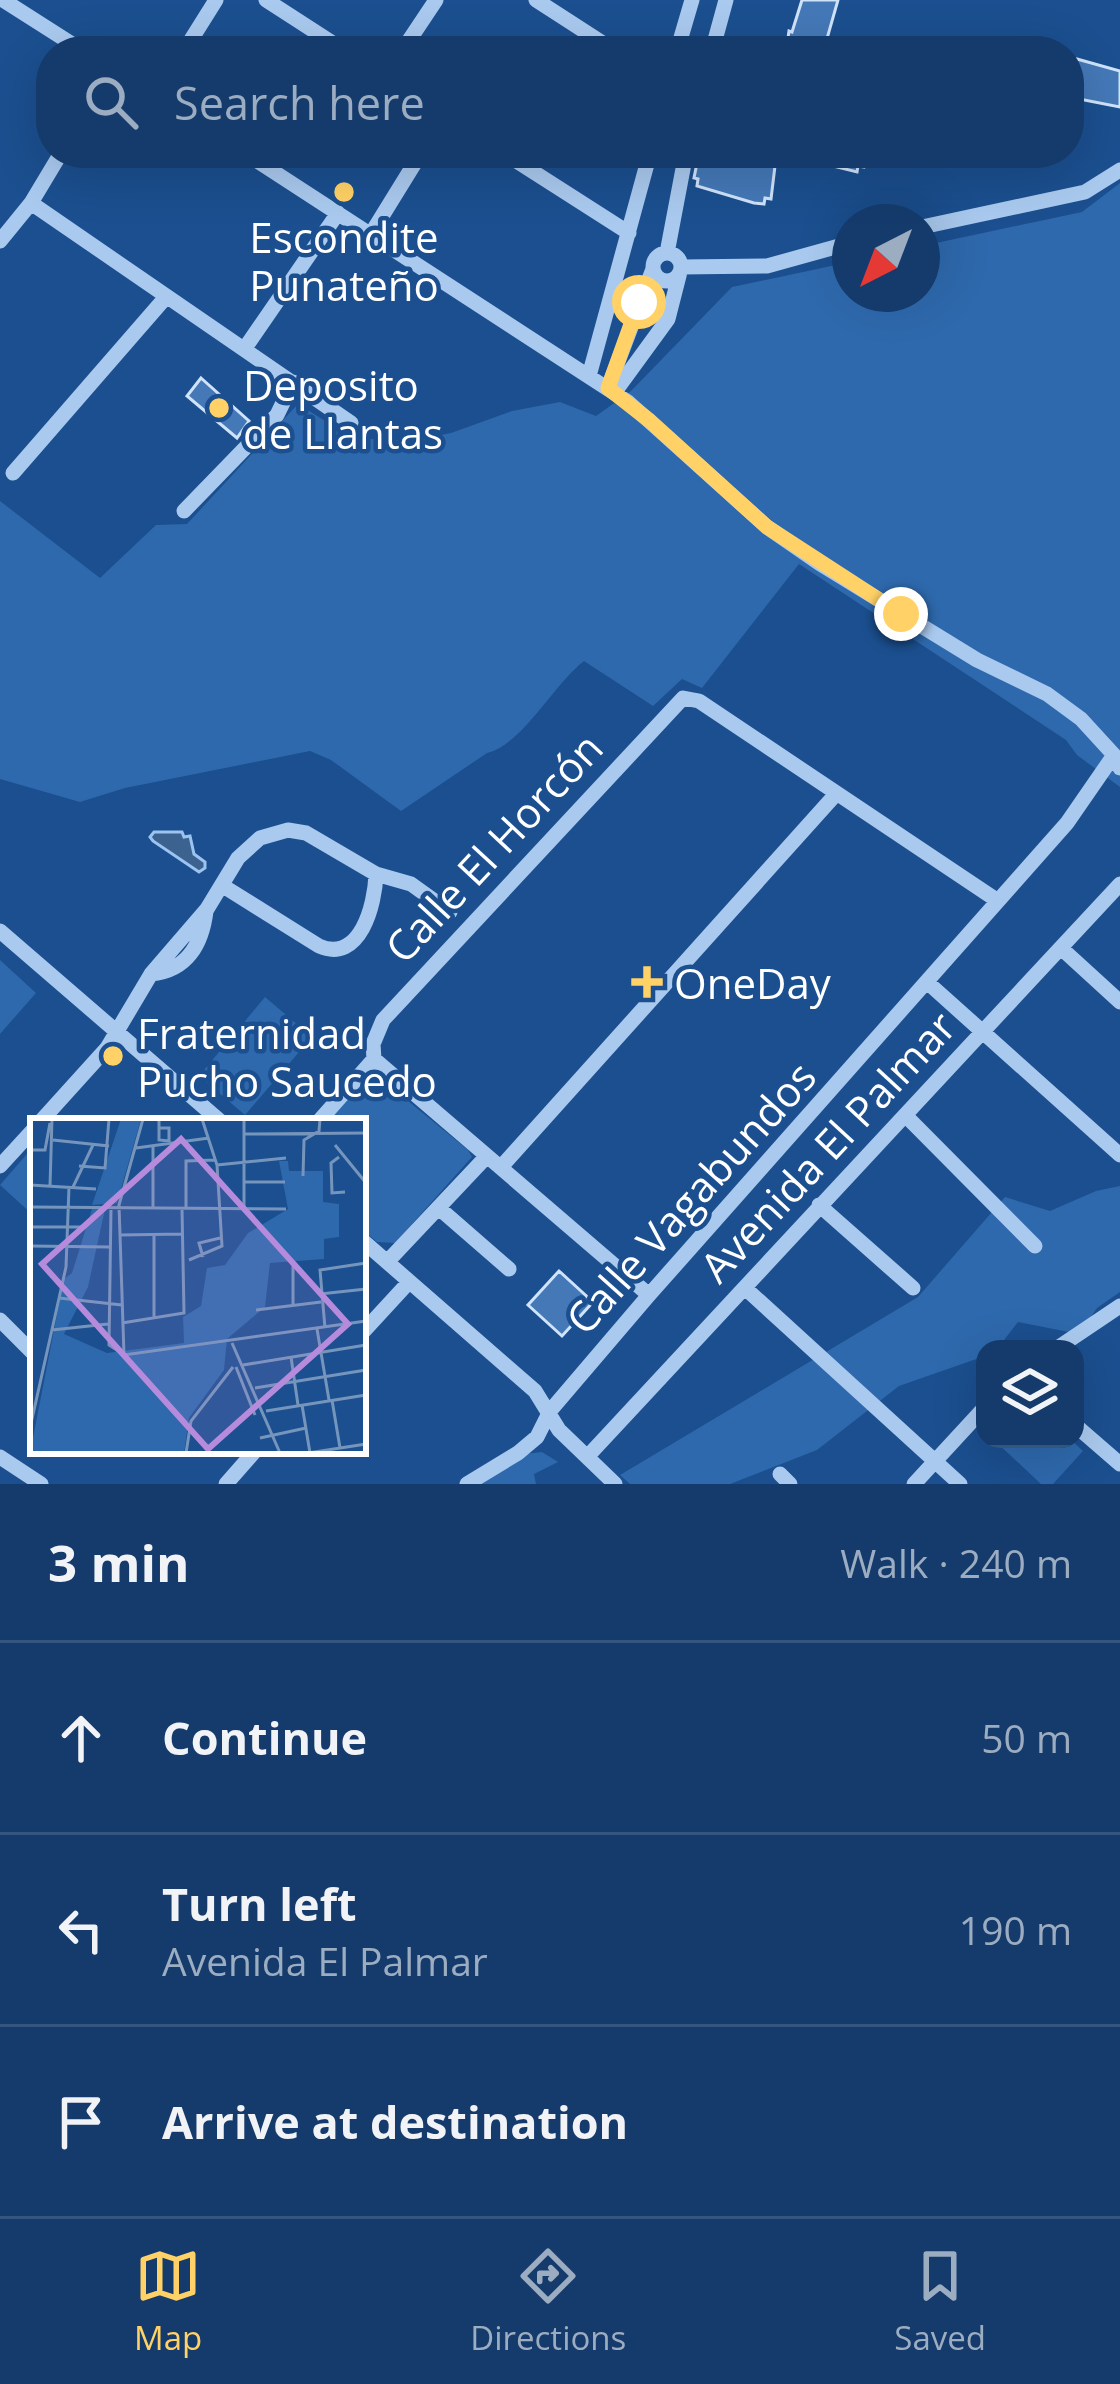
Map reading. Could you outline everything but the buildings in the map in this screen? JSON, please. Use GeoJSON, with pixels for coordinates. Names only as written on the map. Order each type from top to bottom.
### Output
{"type":"FeatureCollection","features":[{"type":"Feature","properties":{"kind":"street"},"geometry":{"type":"LineString","coordinates":[[3,0],[59,36]]}},
{"type":"Feature","properties":{"kind":"street"},"geometry":{"type":"LineString","coordinates":[[193,36],[216,0]]}},
{"type":"Feature","properties":{"kind":"street"},"geometry":{"type":"LineString","coordinates":[[266,0],[322,36]]}},
{"type":"Feature","properties":{"kind":"street"},"geometry":{"type":"LineString","coordinates":[[412,36],[436,0]]}},
{"type":"Feature","properties":{"kind":"street"},"geometry":{"type":"LineString","coordinates":[[536,0],[592,36]]}},
{"type":"Feature","properties":{"kind":"street"},"geometry":{"type":"LineString","coordinates":[[681,36],[692,0]]}},
{"type":"Feature","properties":{"kind":"street"},"geometry":{"type":"LineString","coordinates":[[716,36],[726,0]]}},
{"type":"Feature","properties":{"kind":"street"},"geometry":{"type":"LineString","coordinates":[[1,239],[52,168]]}},
{"type":"Feature","properties":{"kind":"street"},"geometry":{"type":"LineString","coordinates":[[268,168],[617,394],[767,527],[958,649],[1047,694],[1081,719],[1117,761]]}},
{"type":"Feature","properties":{"kind":"street"},"geometry":{"type":"LineString","coordinates":[[370,234],[412,168]]}},
{"type":"Feature","properties":{"kind":"street"},"geometry":{"type":"LineString","coordinates":[[527,168],[628,233]]}},
{"type":"Feature","properties":{"kind":"street"},"geometry":{"type":"LineString","coordinates":[[589,376],[646,168]]}},
{"type":"Feature","properties":{"kind":"street"},"geometry":{"type":"LineString","coordinates":[[617,394],[655,260],[667,253],[683,168]]}},
{"type":"Feature","properties":{"kind":"street"},"geometry":{"type":"LineString","coordinates":[[940,223],[1085,192],[1120,170]]}},
{"type":"Feature","properties":{"kind":"street"},"geometry":{"type":"LineString","coordinates":[[31,203],[351,423]]}},
{"type":"Feature","properties":{"kind":"street"},"geometry":{"type":"LineString","coordinates":[[245,348],[338,213]]}},
{"type":"Feature","properties":{"kind":"street"},"geometry":{"type":"LineString","coordinates":[[653,269],[663,280],[673,280],[681,270],[767,266],[832,248]]}},
{"type":"Feature","properties":{"kind":"street"},"geometry":{"type":"LineString","coordinates":[[617,394],[668,319],[681,270],[676,257],[667,253]]}},
{"type":"Feature","properties":{"kind":"street"},"geometry":{"type":"LineString","coordinates":[[13,473],[166,297]]}},
{"type":"Feature","properties":{"kind":"street"},"geometry":{"type":"LineString","coordinates":[[184,511],[277,415],[293,382]]}},
{"type":"Feature","properties":{"kind":"street","name":"Calle El Horcón"},"geometry":{"type":"LineString","coordinates":[[322,1118],[374,1059],[382,1020],[676,702],[699,701],[836,794]]}},
{"type":"Feature","properties":{"kind":"street","name":"Calle Vagabundos"},"geometry":{"type":"LineString","coordinates":[[466,1484],[537,1437],[550,1411],[649,1295],[1117,761]]}},
{"type":"Feature","properties":{"kind":"street"},"geometry":{"type":"LineString","coordinates":[[387,1262],[494,1161],[836,794],[998,901]]}},
{"type":"Feature","properties":{"kind":"street"},"geometry":{"type":"LineString","coordinates":[[44,1118],[107,1048],[151,974],[183,963],[207,910],[248,847],[274,833],[306,833],[376,874],[411,884],[450,912]]}},
{"type":"Feature","properties":{"kind":"street"},"geometry":{"type":"LineString","coordinates":[[223,886],[334,951],[350,945],[368,920],[376,874]]}},
{"type":"Feature","properties":{"kind":"street","name":"Avenida El Palmar"},"geometry":{"type":"LineString","coordinates":[[587,1457],[1120,884]]}},
{"type":"Feature","properties":{"kind":"street"},"geometry":{"type":"LineString","coordinates":[[0,931],[216,1118]]}},
{"type":"Feature","properties":{"kind":"street"},"geometry":{"type":"LineString","coordinates":[[1060,948],[1120,1002]]}},
{"type":"Feature","properties":{"kind":"street"},"geometry":{"type":"LineString","coordinates":[[927,982],[1120,1155]]}},
{"type":"Feature","properties":{"kind":"street"},"geometry":{"type":"LineString","coordinates":[[374,1059],[649,1295]]}},
{"type":"Feature","properties":{"kind":"street"},"geometry":{"type":"LineString","coordinates":[[906,1116],[1035,1246]]}},
{"type":"Feature","properties":{"kind":"street"},"geometry":{"type":"LineString","coordinates":[[0,1166],[30,1133]]}},
{"type":"Feature","properties":{"kind":"street"},"geometry":{"type":"LineString","coordinates":[[819,1204],[914,1288]]}},
{"type":"Feature","properties":{"kind":"street"},"geometry":{"type":"LineString","coordinates":[[440,1209],[509,1269]]}},
{"type":"Feature","properties":{"kind":"street"},"geometry":{"type":"LineString","coordinates":[[366,1244],[535,1391],[559,1430],[615,1484]]}},
{"type":"Feature","properties":{"kind":"street"},"geometry":{"type":"LineString","coordinates":[[366,1329],[409,1282]]}},
{"type":"Feature","properties":{"kind":"street"},"geometry":{"type":"LineString","coordinates":[[745,1288],[960,1484]]}},
{"type":"Feature","properties":{"kind":"street"},"geometry":{"type":"LineString","coordinates":[[1071,1340],[1118,1311]]}},
{"type":"Feature","properties":{"kind":"street"},"geometry":{"type":"LineString","coordinates":[[0,1320],[30,1350]]}},
{"type":"Feature","properties":{"kind":"street"},"geometry":{"type":"LineString","coordinates":[[914,1484],[976,1417]]}},
{"type":"Feature","properties":{"kind":"street"},"geometry":{"type":"LineString","coordinates":[[1084,1434],[1120,1465]]}},
{"type":"Feature","properties":{"kind":"street"},"geometry":{"type":"LineString","coordinates":[[226,1484],[252,1454]]}},
{"type":"Feature","properties":{"kind":"street"},"geometry":{"type":"LineString","coordinates":[[0,1457],[41,1484]]}},
{"type":"Feature","properties":{"kind":"shaded area"},"geometry":{"type":"Polygon","coordinates":[[[1120,183],[1120,787],[1077,755],[1066,740],[799,564],[702,688],[682,679],[653,706],[584,661],[513,739],[401,811],[331,760],[310,751],[125,788],[80,802],[0,779],[0,501],[100,578],[156,525],[187,524],[298,404],[346,434],[370,439],[416,440],[560,402],[596,416],[631,391],[732,287],[832,266],[832,312],[940,312],[940,242],[1082,212],[1120,183]]]}},
{"type":"Feature","properties":{"kind":"shaded area"},"geometry":{"type":"Polygon","coordinates":[[[154,832],[190,836],[194,854],[205,862],[205,868],[199,872],[153,841],[154,832]]]}},
{"type":"Feature","properties":{"kind":"shaded area"},"geometry":{"type":"Polygon","coordinates":[[[0,960],[36,993],[0,1034],[0,960]]]}},
{"type":"Feature","properties":{"kind":"shaded area"},"geometry":{"type":"Polygon","coordinates":[[[265,997],[312,1037],[245,1115],[199,1076],[265,997]]]}},
{"type":"Feature","properties":{"kind":"shaded area"},"geometry":{"type":"Polygon","coordinates":[[[369,1069],[472,1157],[395,1243],[377,1242],[366,1233],[366,1118],[321,1118],[369,1069]]]}},
{"type":"Feature","properties":{"kind":"shaded area"},"geometry":{"type":"Polygon","coordinates":[[[30,1150],[30,1212],[0,1185],[30,1150]]]}},
{"type":"Feature","properties":{"kind":"shaded area"},"geometry":{"type":"Polygon","coordinates":[[[1120,1186],[1120,1292],[1097,1308],[1079,1334],[1018,1322],[1004,1340],[976,1340],[976,1359],[899,1386],[817,1450],[730,1484],[630,1484],[620,1475],[918,1297],[1005,1197],[1050,1211],[1120,1186]]]}},
{"type":"Feature","properties":{"kind":"shaded area"},"geometry":{"type":"Polygon","coordinates":[[[1003,1448],[1083,1451],[1053,1484],[1041,1484],[1003,1448]]]}},
{"type":"Feature","properties":{"kind":"shaded area"},"geometry":{"type":"Polygon","coordinates":[[[542,1452],[558,1462],[534,1474],[536,1484],[460,1484],[524,1454],[542,1452]]]}},
{"type":"Feature","properties":{"kind":"place","name":"Escondite Punateño"},"geometry":{"type":"Point","coordinates":[344,192]}},
{"type":"Feature","properties":{"kind":"place","name":"Deposito de Llantas"},"geometry":{"type":"Point","coordinates":[219,408]}},
{"type":"Feature","properties":{"kind":"place","name":"OneDay"},"geometry":{"type":"Point","coordinates":[647,982]}},
{"type":"Feature","properties":{"kind":"place","name":"Fraternidad Pucho Saucedo"},"geometry":{"type":"Point","coordinates":[113,1056]}},
{"type":"Feature","properties":{"kind":"route"},"geometry":{"type":"LineString","coordinates":[[639,302],[608,388],[767,527],[901,614]]}}]}
